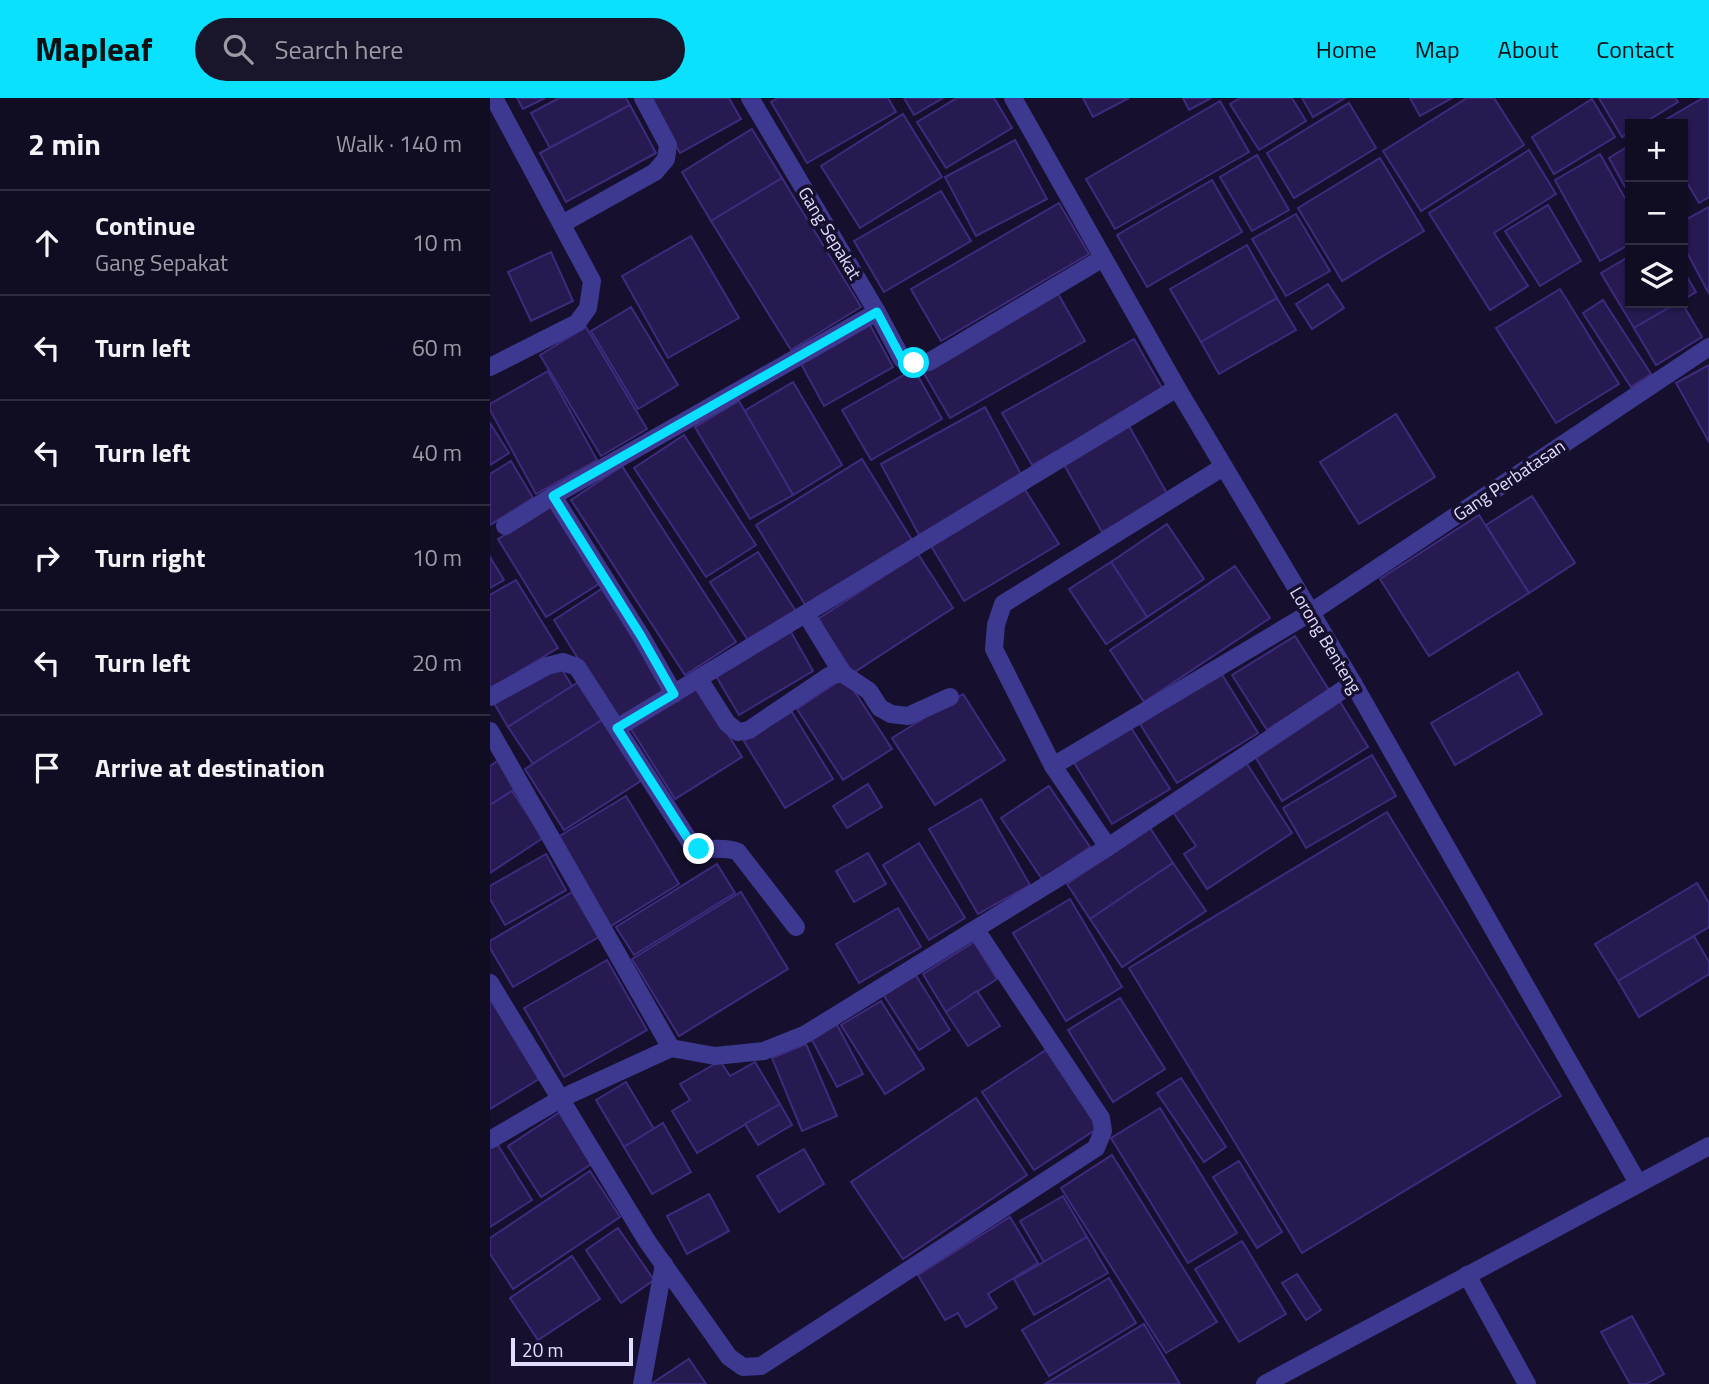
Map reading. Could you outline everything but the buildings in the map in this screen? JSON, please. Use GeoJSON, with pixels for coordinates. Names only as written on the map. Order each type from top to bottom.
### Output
{"type":"FeatureCollection","features":[{"type":"Feature","properties":{"kind":"street"},"geometry":{"type":"LineString","coordinates":[[490,367],[577,323],[588,307],[593,281],[494,98]]}},
{"type":"Feature","properties":{"kind":"street"},"geometry":{"type":"LineString","coordinates":[[562,223],[655,172],[666,159],[668,145],[643,98]]}},
{"type":"Feature","properties":{"kind":"street","name":"Gang Sepakat"},"geometry":{"type":"LineString","coordinates":[[750,98],[902,359],[914,363],[929,362],[1103,258]]}},
{"type":"Feature","properties":{"kind":"street","name":"Lorong Benteng"},"geometry":{"type":"LineString","coordinates":[[1013,98],[1177,388],[1353,683],[1639,1182]]}},
{"type":"Feature","properties":{"kind":"street"},"geometry":{"type":"LineString","coordinates":[[505,526],[877,312]]}},
{"type":"Feature","properties":{"kind":"street","name":"Gang Perbatasan"},"geometry":{"type":"LineString","coordinates":[[1053,766],[1310,612],[1709,347]]}},
{"type":"Feature","properties":{"kind":"street"},"geometry":{"type":"LineString","coordinates":[[617,728],[1177,388]]}},
{"type":"Feature","properties":{"kind":"street"},"geometry":{"type":"LineString","coordinates":[[1108,847],[1053,766],[994,649],[996,625],[1003,604],[1223,467]]}},
{"type":"Feature","properties":{"kind":"street"},"geometry":{"type":"LineString","coordinates":[[553,496],[674,694]]}},
{"type":"Feature","properties":{"kind":"street"},"geometry":{"type":"LineString","coordinates":[[806,614],[842,673],[869,691],[880,708],[891,714],[908,716],[950,697]]}},
{"type":"Feature","properties":{"kind":"street"},"geometry":{"type":"LineString","coordinates":[[490,697],[547,666],[563,662],[577,667],[692,845],[699,849],[729,848],[738,852],[796,928]]}},
{"type":"Feature","properties":{"kind":"street"},"geometry":{"type":"LineString","coordinates":[[699,679],[727,723],[738,732],[749,730],[829,676],[842,673]]}},
{"type":"Feature","properties":{"kind":"street"},"geometry":{"type":"LineString","coordinates":[[490,1140],[562,1098],[671,1048],[715,1056],[764,1051],[806,1034],[1108,847],[1353,683]]}},
{"type":"Feature","properties":{"kind":"street"},"geometry":{"type":"LineString","coordinates":[[490,731],[671,1048]]}},
{"type":"Feature","properties":{"kind":"street"},"geometry":{"type":"LineString","coordinates":[[490,984],[647,1241],[729,1357],[743,1367],[761,1366],[1096,1148],[1103,1131],[1101,1118],[976,930]]}},
{"type":"Feature","properties":{"kind":"street"},"geometry":{"type":"LineString","coordinates":[[1265,1384],[1709,1146]]}},
{"type":"Feature","properties":{"kind":"street"},"geometry":{"type":"LineString","coordinates":[[642,1384],[664,1264]]}},
{"type":"Feature","properties":{"kind":"street"},"geometry":{"type":"LineString","coordinates":[[1467,1275],[1527,1384]]}},
{"type":"Feature","properties":{"kind":"route"},"geometry":{"type":"LineString","coordinates":[[699,849],[692,845],[617,728],[674,694],[553,496],[877,312],[902,359],[914,363]]}}]}
